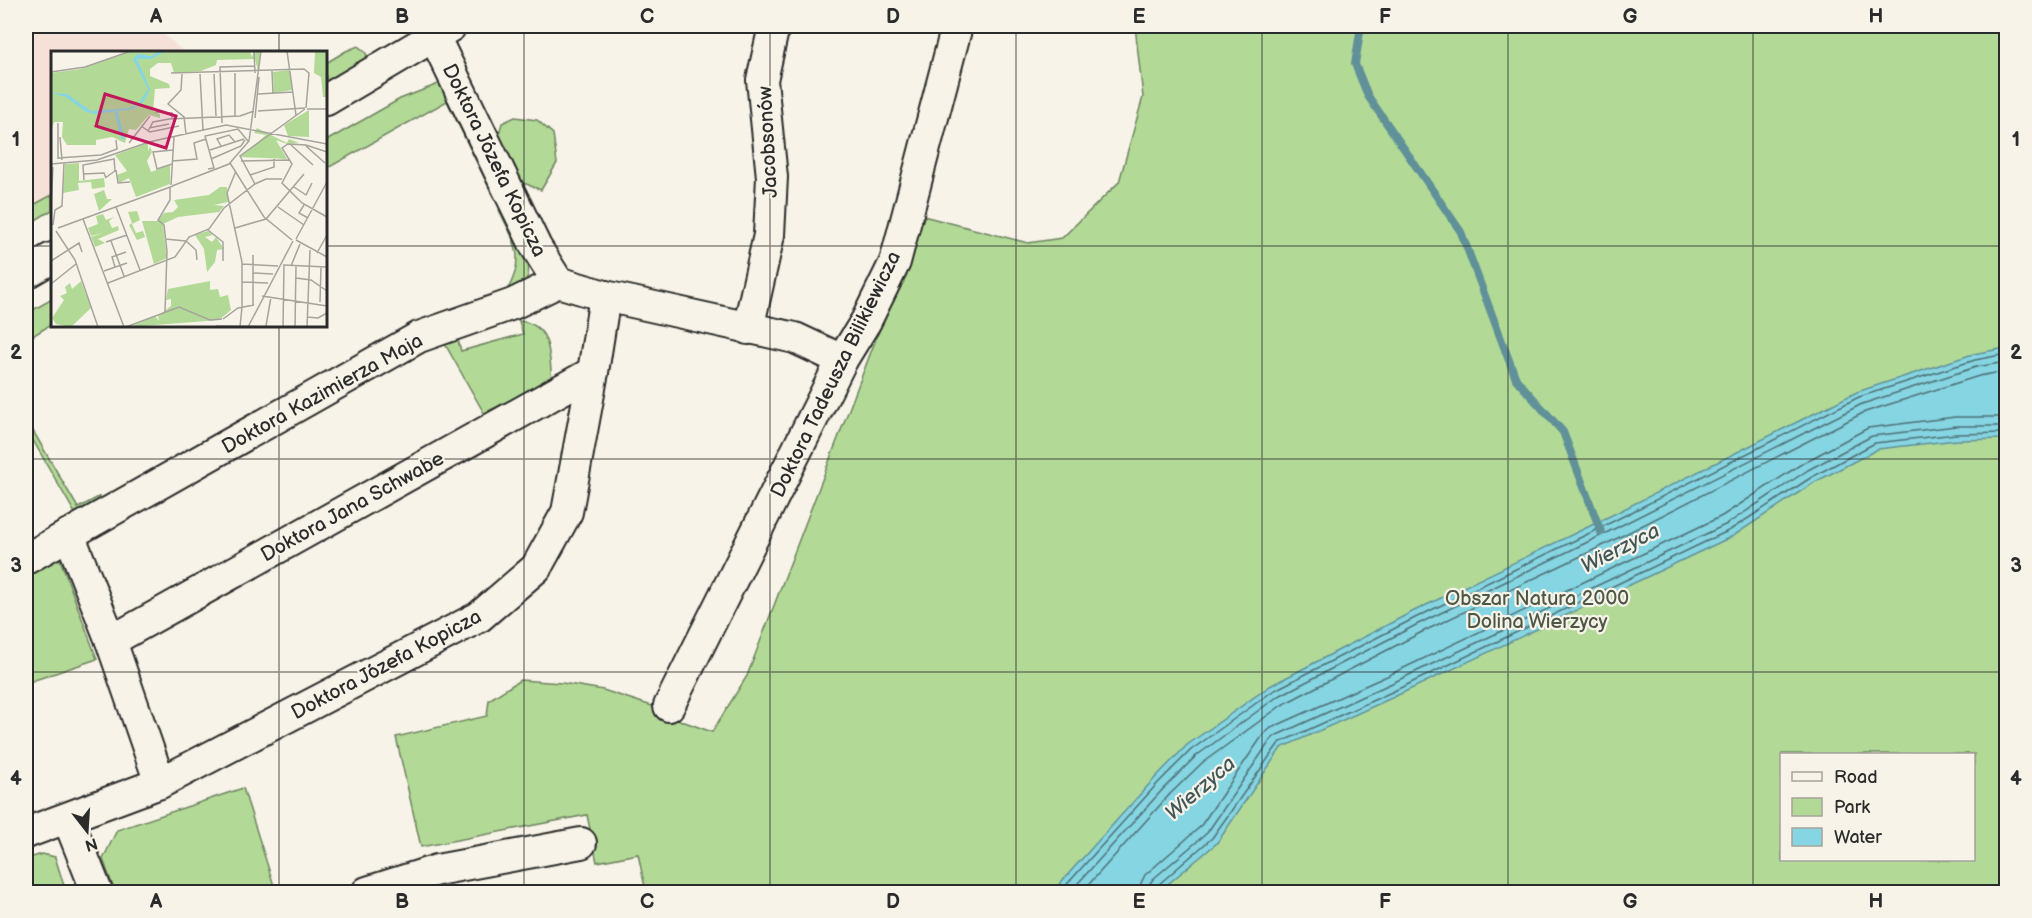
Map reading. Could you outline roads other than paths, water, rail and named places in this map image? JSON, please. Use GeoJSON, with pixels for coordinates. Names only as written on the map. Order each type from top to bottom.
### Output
{"type":"FeatureCollection","features":[{"type":"Feature","properties":{"kind":"street","name":"Jacobsonów"},"geometry":{"type":"LineString","coordinates":[[748,328],[769,235],[772,177],[762,80],[774,26]]}},
{"type":"Feature","properties":{"kind":"street","name":"Doktora Tadeusza Bilikiewicza"},"geometry":{"type":"LineString","coordinates":[[669,706],[842,360],[866,321],[895,262],[957,26]]}},
{"type":"Feature","properties":{"kind":"street"},"geometry":{"type":"LineString","coordinates":[[327,99],[442,31]]}},
{"type":"Feature","properties":{"kind":"street","name":"Doktora Józefa Kopicza"},"geometry":{"type":"LineString","coordinates":[[442,31],[536,247],[558,282]]}},
{"type":"Feature","properties":{"kind":"street"},"geometry":{"type":"LineString","coordinates":[[26,273],[51,259]]}},
{"type":"Feature","properties":{"kind":"street"},"geometry":{"type":"LineString","coordinates":[[558,282],[605,296],[795,338],[842,360]]}},
{"type":"Feature","properties":{"kind":"street","name":"Doktora Kazimierza Maja"},"geometry":{"type":"LineString","coordinates":[[26,559],[419,337],[513,304],[558,282]]}},
{"type":"Feature","properties":{"kind":"street","name":"Doktora Józefa Kopicza"},"geometry":{"type":"LineString","coordinates":[[26,833],[160,783],[479,617],[536,568],[567,512],[605,296]]}},
{"type":"Feature","properties":{"kind":"street","name":"Doktora Jana Schwabe"},"geometry":{"type":"LineString","coordinates":[[111,641],[593,372]]}},
{"type":"Feature","properties":{"kind":"street"},"geometry":{"type":"LineString","coordinates":[[69,534],[111,641],[160,783]]}},
{"type":"Feature","properties":{"kind":"street"},"geometry":{"type":"LineString","coordinates":[[68,819],[97,892]]}},
{"type":"Feature","properties":{"kind":"street"},"geometry":{"type":"LineString","coordinates":[[367,892],[437,870],[581,843]]}},
{"type":"Feature","properties":{"kind":"water","name":"Wierzyca"},"geometry":{"type":"Polygon","coordinates":[[[2006,348],[2006,439],[1957,440],[1878,449],[1815,482],[1733,536],[1281,748],[1217,843],[1161,892],[1052,892],[1187,745],[1270,686],[1412,612],[1857,392],[1973,354],[2006,348]]]}},
{"type":"Feature","properties":{"kind":"waterway","name":"Wierzyca"},"geometry":{"type":"LineString","coordinates":[[1356,26],[1360,32],[1355,64],[1368,96],[1461,232],[1516,379],[1563,432],[1601,532]]}},
{"type":"Feature","properties":{"kind":"park label","name":"Obszar Natura 2000 Dolina Wierzycy"},"geometry":{"type":"Point","coordinates":[1537,610]}}]}
